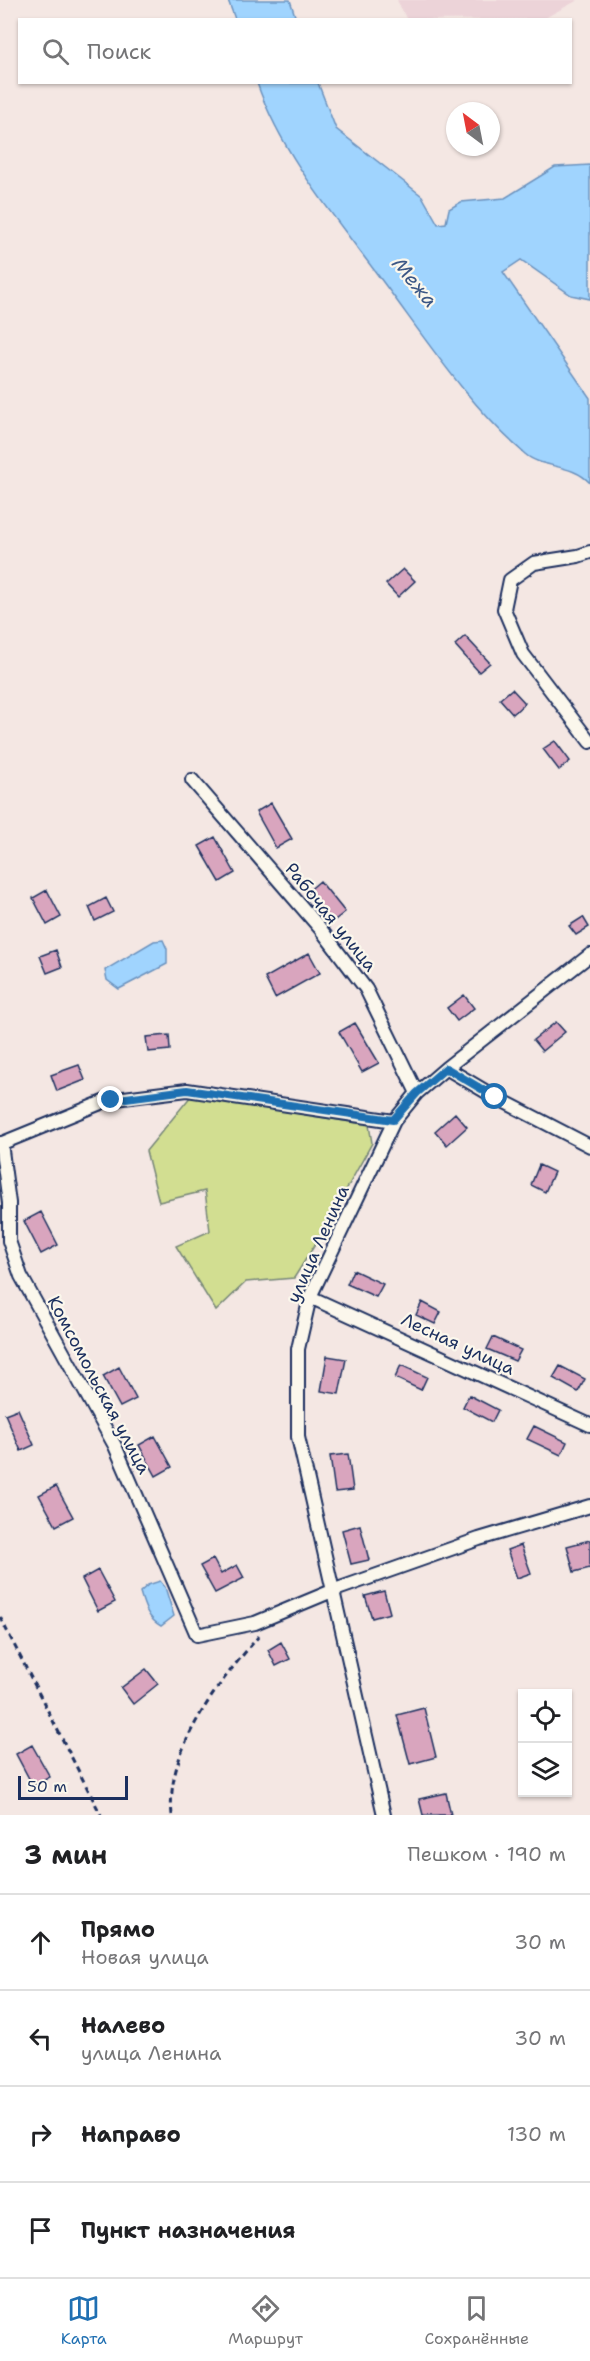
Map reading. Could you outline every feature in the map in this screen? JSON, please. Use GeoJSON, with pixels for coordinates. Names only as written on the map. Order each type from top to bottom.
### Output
{"type":"FeatureCollection","features":[{"type":"Feature","properties":{"kind":"street"},"geometry":{"type":"LineString","coordinates":[[590,552],[534,563],[510,580],[504,609],[523,654],[590,742]]}},
{"type":"Feature","properties":{"kind":"street","name":"Рабочая улица"},"geometry":{"type":"LineString","coordinates":[[192,780],[319,927],[366,989],[417,1093]]}},
{"type":"Feature","properties":{"kind":"street","name":"улица Ленина"},"geometry":{"type":"LineString","coordinates":[[384,1815],[298,1437],[298,1349],[310,1297],[393,1120],[417,1093],[446,1068],[590,955]]}},
{"type":"Feature","properties":{"kind":"street"},"geometry":{"type":"LineString","coordinates":[[446,1068],[495,1097],[590,1146]]}},
{"type":"Feature","properties":{"kind":"street"},"geometry":{"type":"LineString","coordinates":[[0,1144],[108,1100],[187,1090],[393,1120]]}},
{"type":"Feature","properties":{"kind":"street","name":"Комсомольская улица"},"geometry":{"type":"LineString","coordinates":[[0,1144],[9,1203],[9,1241],[21,1276],[115,1446],[197,1635],[255,1623],[279,1613]]}},
{"type":"Feature","properties":{"kind":"street","name":"Лесная улица"},"geometry":{"type":"LineString","coordinates":[[310,1297],[590,1425]]}},
{"type":"Feature","properties":{"kind":"street"},"geometry":{"type":"LineString","coordinates":[[279,1613],[332,1591],[479,1539],[590,1506]]}},
{"type":"Feature","properties":{"kind":"path"},"geometry":{"type":"LineString","coordinates":[[172,1815],[170,1800],[183,1744],[217,1686],[279,1613]]}},
{"type":"Feature","properties":{"kind":"path"},"geometry":{"type":"LineString","coordinates":[[0,1617],[101,1815]]}},
{"type":"Feature","properties":{"kind":"shaded area"},"geometry":{"type":"Polygon","coordinates":[[[397,0],[578,0],[545,18],[406,18],[397,0]]]}},
{"type":"Feature","properties":{"kind":"green space"},"geometry":{"type":"Polygon","coordinates":[[[191,1096],[369,1125],[372,1143],[321,1235],[294,1278],[246,1282],[216,1311],[176,1246],[210,1231],[205,1191],[159,1202],[146,1151],[191,1096]]]}},
{"type":"Feature","properties":{"kind":"water"},"geometry":{"type":"Polygon","coordinates":[[[228,0],[290,0],[296,18],[235,18],[228,0]]]}},
{"type":"Feature","properties":{"kind":"water","name":"Межа"},"geometry":{"type":"Polygon","coordinates":[[[257,84],[318,84],[336,129],[422,196],[438,224],[446,223],[449,209],[461,202],[505,198],[555,167],[590,165],[590,299],[571,295],[521,260],[503,272],[590,398],[590,483],[575,472],[532,459],[486,416],[434,352],[331,213],[297,163],[268,111],[257,84]]]}},
{"type":"Feature","properties":{"kind":"water"},"geometry":{"type":"Polygon","coordinates":[[[163,940],[167,949],[167,964],[119,989],[107,980],[105,970],[154,941],[163,940]]]}},
{"type":"Feature","properties":{"kind":"water"},"geometry":{"type":"Polygon","coordinates":[[[160,1581],[165,1587],[174,1616],[161,1626],[150,1616],[140,1592],[148,1585],[160,1581]]]}},
{"type":"Feature","properties":{"kind":"building"},"geometry":{"type":"Polygon","coordinates":[[[403,569],[415,581],[398,597],[386,584],[403,569]]]}},
{"type":"Feature","properties":{"kind":"building"},"geometry":{"type":"Polygon","coordinates":[[[465,636],[490,663],[479,672],[455,645],[465,636]]]}},
{"type":"Feature","properties":{"kind":"building"},"geometry":{"type":"Polygon","coordinates":[[[512,689],[525,703],[513,714],[500,699],[512,689]]]}},
{"type":"Feature","properties":{"kind":"building"},"geometry":{"type":"Polygon","coordinates":[[[555,741],[570,761],[559,770],[543,749],[555,741]]]}},
{"type":"Feature","properties":{"kind":"building"},"geometry":{"type":"Polygon","coordinates":[[[271,803],[292,839],[276,848],[256,812],[271,803]]]}},
{"type":"Feature","properties":{"kind":"building"},"geometry":{"type":"Polygon","coordinates":[[[215,837],[235,873],[220,882],[199,846],[215,837]]]}},
{"type":"Feature","properties":{"kind":"building"},"geometry":{"type":"Polygon","coordinates":[[[320,881],[345,912],[331,923],[307,892],[320,881]]]}},
{"type":"Feature","properties":{"kind":"building"},"geometry":{"type":"Polygon","coordinates":[[[47,890],[61,917],[47,925],[33,898],[47,890]]]}},
{"type":"Feature","properties":{"kind":"building"},"geometry":{"type":"Polygon","coordinates":[[[106,898],[113,912],[95,921],[89,907],[106,898]]]}},
{"type":"Feature","properties":{"kind":"building"},"geometry":{"type":"Polygon","coordinates":[[[583,917],[589,927],[576,935],[569,926],[583,917]]]}},
{"type":"Feature","properties":{"kind":"building"},"geometry":{"type":"Polygon","coordinates":[[[56,950],[62,967],[47,973],[40,956],[56,950]]]}},
{"type":"Feature","properties":{"kind":"building"},"geometry":{"type":"Polygon","coordinates":[[[309,953],[320,973],[275,998],[265,978],[309,953]]]}},
{"type":"Feature","properties":{"kind":"building"},"geometry":{"type":"Polygon","coordinates":[[[464,995],[474,1008],[457,1021],[447,1008],[464,995]]]}},
{"type":"Feature","properties":{"kind":"building"},"geometry":{"type":"Polygon","coordinates":[[[556,1022],[565,1032],[542,1051],[533,1040],[556,1022]]]}},
{"type":"Feature","properties":{"kind":"building"},"geometry":{"type":"Polygon","coordinates":[[[355,1023],[379,1063],[362,1072],[339,1032],[355,1023]]]}},
{"type":"Feature","properties":{"kind":"building"},"geometry":{"type":"Polygon","coordinates":[[[169,1035],[170,1050],[148,1052],[146,1037],[169,1035]]]}},
{"type":"Feature","properties":{"kind":"building"},"geometry":{"type":"Polygon","coordinates":[[[79,1065],[85,1080],[57,1091],[51,1075],[79,1065]]]}},
{"type":"Feature","properties":{"kind":"building"},"geometry":{"type":"Polygon","coordinates":[[[455,1113],[467,1127],[447,1145],[435,1131],[455,1113]]]}},
{"type":"Feature","properties":{"kind":"building"},"geometry":{"type":"Polygon","coordinates":[[[539,1165],[554,1172],[545,1192],[531,1185],[539,1165]]]}},
{"type":"Feature","properties":{"kind":"building"},"geometry":{"type":"Polygon","coordinates":[[[41,1212],[58,1245],[41,1254],[24,1221],[41,1212]]]}},
{"type":"Feature","properties":{"kind":"building"},"geometry":{"type":"Polygon","coordinates":[[[353,1270],[383,1284],[376,1297],[347,1284],[353,1270]]]}},
{"type":"Feature","properties":{"kind":"building"},"geometry":{"type":"Polygon","coordinates":[[[422,1302],[441,1312],[435,1324],[416,1315],[422,1302]]]}},
{"type":"Feature","properties":{"kind":"building"},"geometry":{"type":"Polygon","coordinates":[[[493,1337],[521,1350],[515,1361],[487,1349],[493,1337]]]}},
{"type":"Feature","properties":{"kind":"building"},"geometry":{"type":"Polygon","coordinates":[[[327,1356],[346,1359],[339,1394],[321,1391],[327,1356]]]}},
{"type":"Feature","properties":{"kind":"building"},"geometry":{"type":"Polygon","coordinates":[[[401,1365],[427,1377],[421,1390],[395,1378],[401,1365]]]}},
{"type":"Feature","properties":{"kind":"building"},"geometry":{"type":"Polygon","coordinates":[[[560,1366],[585,1379],[578,1392],[553,1378],[560,1366]]]}},
{"type":"Feature","properties":{"kind":"building"},"geometry":{"type":"Polygon","coordinates":[[[119,1367],[136,1399],[120,1407],[103,1376],[119,1367]]]}},
{"type":"Feature","properties":{"kind":"building"},"geometry":{"type":"Polygon","coordinates":[[[469,1395],[498,1410],[492,1422],[463,1407],[469,1395]]]}},
{"type":"Feature","properties":{"kind":"building"},"geometry":{"type":"Polygon","coordinates":[[[18,1409],[34,1445],[21,1451],[5,1414],[18,1409]]]}},
{"type":"Feature","properties":{"kind":"building"},"geometry":{"type":"Polygon","coordinates":[[[534,1426],[567,1442],[561,1455],[527,1439],[534,1426]]]}},
{"type":"Feature","properties":{"kind":"building"},"geometry":{"type":"Polygon","coordinates":[[[155,1436],[172,1467],[156,1476],[139,1445],[155,1436]]]}},
{"type":"Feature","properties":{"kind":"building"},"geometry":{"type":"Polygon","coordinates":[[[348,1454],[353,1490],[335,1492],[330,1456],[348,1454]]]}},
{"type":"Feature","properties":{"kind":"building"},"geometry":{"type":"Polygon","coordinates":[[[56,1486],[73,1517],[56,1526],[39,1495],[56,1486]]]}},
{"type":"Feature","properties":{"kind":"building"},"geometry":{"type":"Polygon","coordinates":[[[360,1525],[369,1560],[351,1564],[342,1530],[360,1525]]]}},
{"type":"Feature","properties":{"kind":"building"},"geometry":{"type":"Polygon","coordinates":[[[590,1540],[590,1568],[574,1572],[567,1546],[590,1540]]]}},
{"type":"Feature","properties":{"kind":"building"},"geometry":{"type":"Polygon","coordinates":[[[521,1545],[531,1573],[517,1578],[507,1550],[521,1545]]]}},
{"type":"Feature","properties":{"kind":"building"},"geometry":{"type":"Polygon","coordinates":[[[213,1559],[221,1574],[237,1565],[244,1578],[215,1593],[200,1566],[213,1559]]]}},
{"type":"Feature","properties":{"kind":"building"},"geometry":{"type":"Polygon","coordinates":[[[98,1570],[115,1602],[98,1611],[82,1579],[98,1570]]]}},
{"type":"Feature","properties":{"kind":"building"},"geometry":{"type":"Polygon","coordinates":[[[384,1591],[390,1613],[372,1618],[365,1596],[384,1591]]]}},
{"type":"Feature","properties":{"kind":"building"},"geometry":{"type":"Polygon","coordinates":[[[281,1642],[290,1659],[276,1666],[268,1650],[281,1642]]]}},
{"type":"Feature","properties":{"kind":"building"},"geometry":{"type":"Polygon","coordinates":[[[146,1669],[158,1684],[133,1704],[121,1688],[146,1669]]]}},
{"type":"Feature","properties":{"kind":"building"},"geometry":{"type":"Polygon","coordinates":[[[424,1708],[436,1757],[410,1764],[397,1715],[424,1708]]]}},
{"type":"Feature","properties":{"kind":"building"},"geometry":{"type":"Polygon","coordinates":[[[32,1745],[50,1777],[33,1786],[16,1754],[32,1745]]]}},
{"type":"Feature","properties":{"kind":"building"},"geometry":{"type":"Polygon","coordinates":[[[446,1793],[451,1815],[423,1815],[419,1799],[446,1793]]]}},
{"type":"Feature","properties":{"kind":"route"},"geometry":{"type":"LineString","coordinates":[[111,1100],[187,1090],[393,1120],[417,1093],[446,1068],[495,1097]]}}]}
